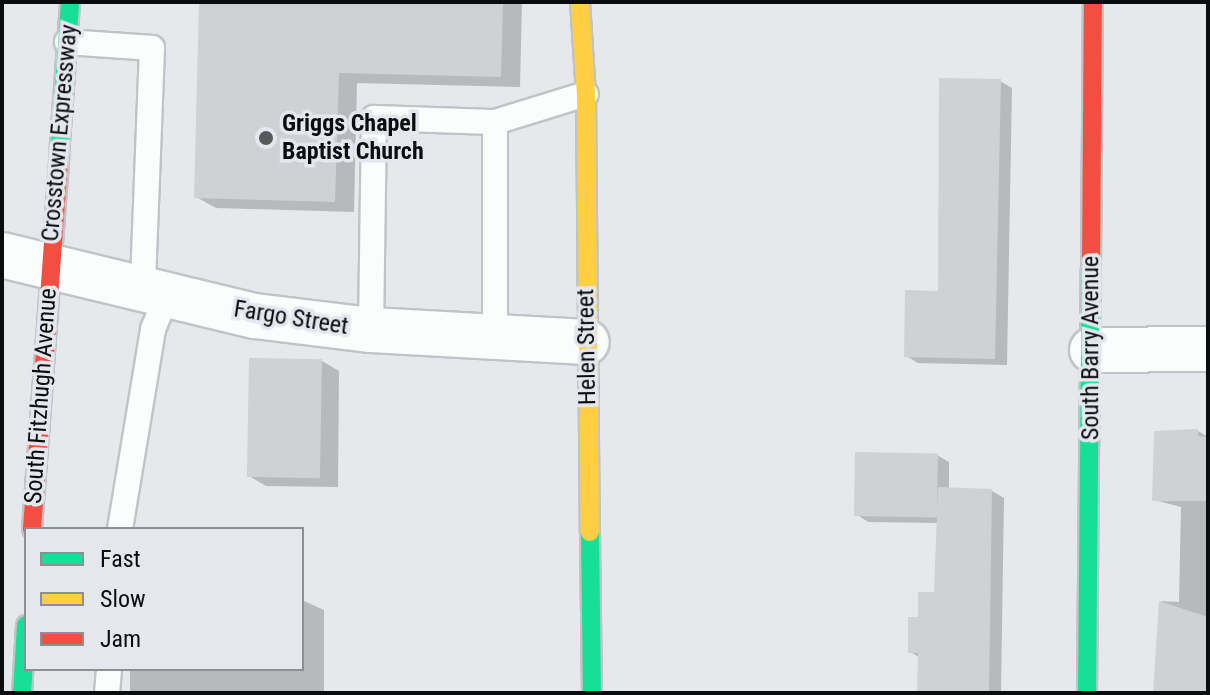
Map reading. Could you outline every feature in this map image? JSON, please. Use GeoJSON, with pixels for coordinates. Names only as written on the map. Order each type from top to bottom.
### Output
{"type":"FeatureCollection","features":[{"type":"Feature","properties":{"kind":"street","name":"Crosstown Expressway"},"geometry":{"type":"LineString","coordinates":[[50,263],[70,2]]}},
{"type":"Feature","properties":{"kind":"street","name":"Helen Street"},"geometry":{"type":"LineString","coordinates":[[580,2],[586,94],[592,693]]}},
{"type":"Feature","properties":{"kind":"street","name":"South Barry Avenue"},"geometry":{"type":"LineString","coordinates":[[1087,693],[1093,2]]}},
{"type":"Feature","properties":{"kind":"street","name":"Fargo Street"},"geometry":{"type":"LineString","coordinates":[[2,255],[50,263],[255,316],[371,330],[587,342]]}},
{"type":"Feature","properties":{"kind":"street","name":"South Fitzhugh Avenue"},"geometry":{"type":"LineString","coordinates":[[32,527],[50,263]]}},
{"type":"Feature","properties":{"kind":"street"},"geometry":{"type":"LineString","coordinates":[[1092,350],[1208,349]]}},
{"type":"Feature","properties":{"kind":"street"},"geometry":{"type":"LineString","coordinates":[[22,693],[24,659]]}},
{"type":"Feature","properties":{"kind":"lane"},"geometry":{"type":"LineString","coordinates":[[67,42],[152,48],[156,290],[153,329],[120,527]]}},
{"type":"Feature","properties":{"kind":"lane"},"geometry":{"type":"LineString","coordinates":[[371,330],[374,118],[495,122],[586,94]]}},
{"type":"Feature","properties":{"kind":"lane"},"geometry":{"type":"LineString","coordinates":[[495,122],[495,337]]}},
{"type":"Feature","properties":{"kind":"lane"},"geometry":{"type":"LineString","coordinates":[[107,693],[109,671]]}},
{"type":"Feature","properties":{"kind":"building","name":"Griggs Chapel Baptist Church"},"geometry":{"type":"Polygon","coordinates":[[[199,2],[503,2],[501,77],[339,73],[335,202],[194,198],[199,2]]]}},
{"type":"Feature","properties":{"kind":"building"},"geometry":{"type":"Polygon","coordinates":[[[939,78],[1001,79],[995,359],[904,357],[905,290],[938,291],[939,78]]]}},
{"type":"Feature","properties":{"kind":"building"},"geometry":{"type":"Polygon","coordinates":[[[249,358],[322,359],[320,478],[247,477],[249,358]]]}},
{"type":"Feature","properties":{"kind":"building"},"geometry":{"type":"Polygon","coordinates":[[[1198,429],[1198,436],[1208,437],[1208,501],[1152,501],[1154,431],[1198,429]]]}},
{"type":"Feature","properties":{"kind":"building"},"geometry":{"type":"Polygon","coordinates":[[[855,452],[938,453],[937,517],[854,516],[855,452]]]}},
{"type":"Feature","properties":{"kind":"building"},"geometry":{"type":"Polygon","coordinates":[[[938,487],[992,489],[989,693],[917,693],[918,653],[908,653],[908,617],[918,617],[918,592],[934,592],[938,487]]]}},
{"type":"Feature","properties":{"kind":"building"},"geometry":{"type":"Polygon","coordinates":[[[1159,601],[1208,617],[1208,692],[1153,693],[1159,601]]]}},
{"type":"Feature","properties":{"kind":"traffic: fast"},"geometry":{"type":"LineString","coordinates":[[59,157],[70,2]]}},
{"type":"Feature","properties":{"kind":"traffic: fast"},"geometry":{"type":"LineString","coordinates":[[1087,693],[1091,269]]}},
{"type":"Feature","properties":{"kind":"traffic: fast"},"geometry":{"type":"LineString","coordinates":[[590,532],[592,693]]}},
{"type":"Feature","properties":{"kind":"traffic: fast"},"geometry":{"type":"LineString","coordinates":[[22,693],[24,659]]}},
{"type":"Feature","properties":{"kind":"traffic: slow"},"geometry":{"type":"LineString","coordinates":[[580,2],[586,94],[590,532]]}},
{"type":"Feature","properties":{"kind":"traffic: jam"},"geometry":{"type":"LineString","coordinates":[[1091,269],[1093,2]]}},
{"type":"Feature","properties":{"kind":"traffic: jam"},"geometry":{"type":"LineString","coordinates":[[32,527],[59,157]]}},
{"type":"Feature","properties":{"kind":"place","name":"Griggs Chapel Baptist Church"},"geometry":{"type":"Point","coordinates":[266,138]}}]}
